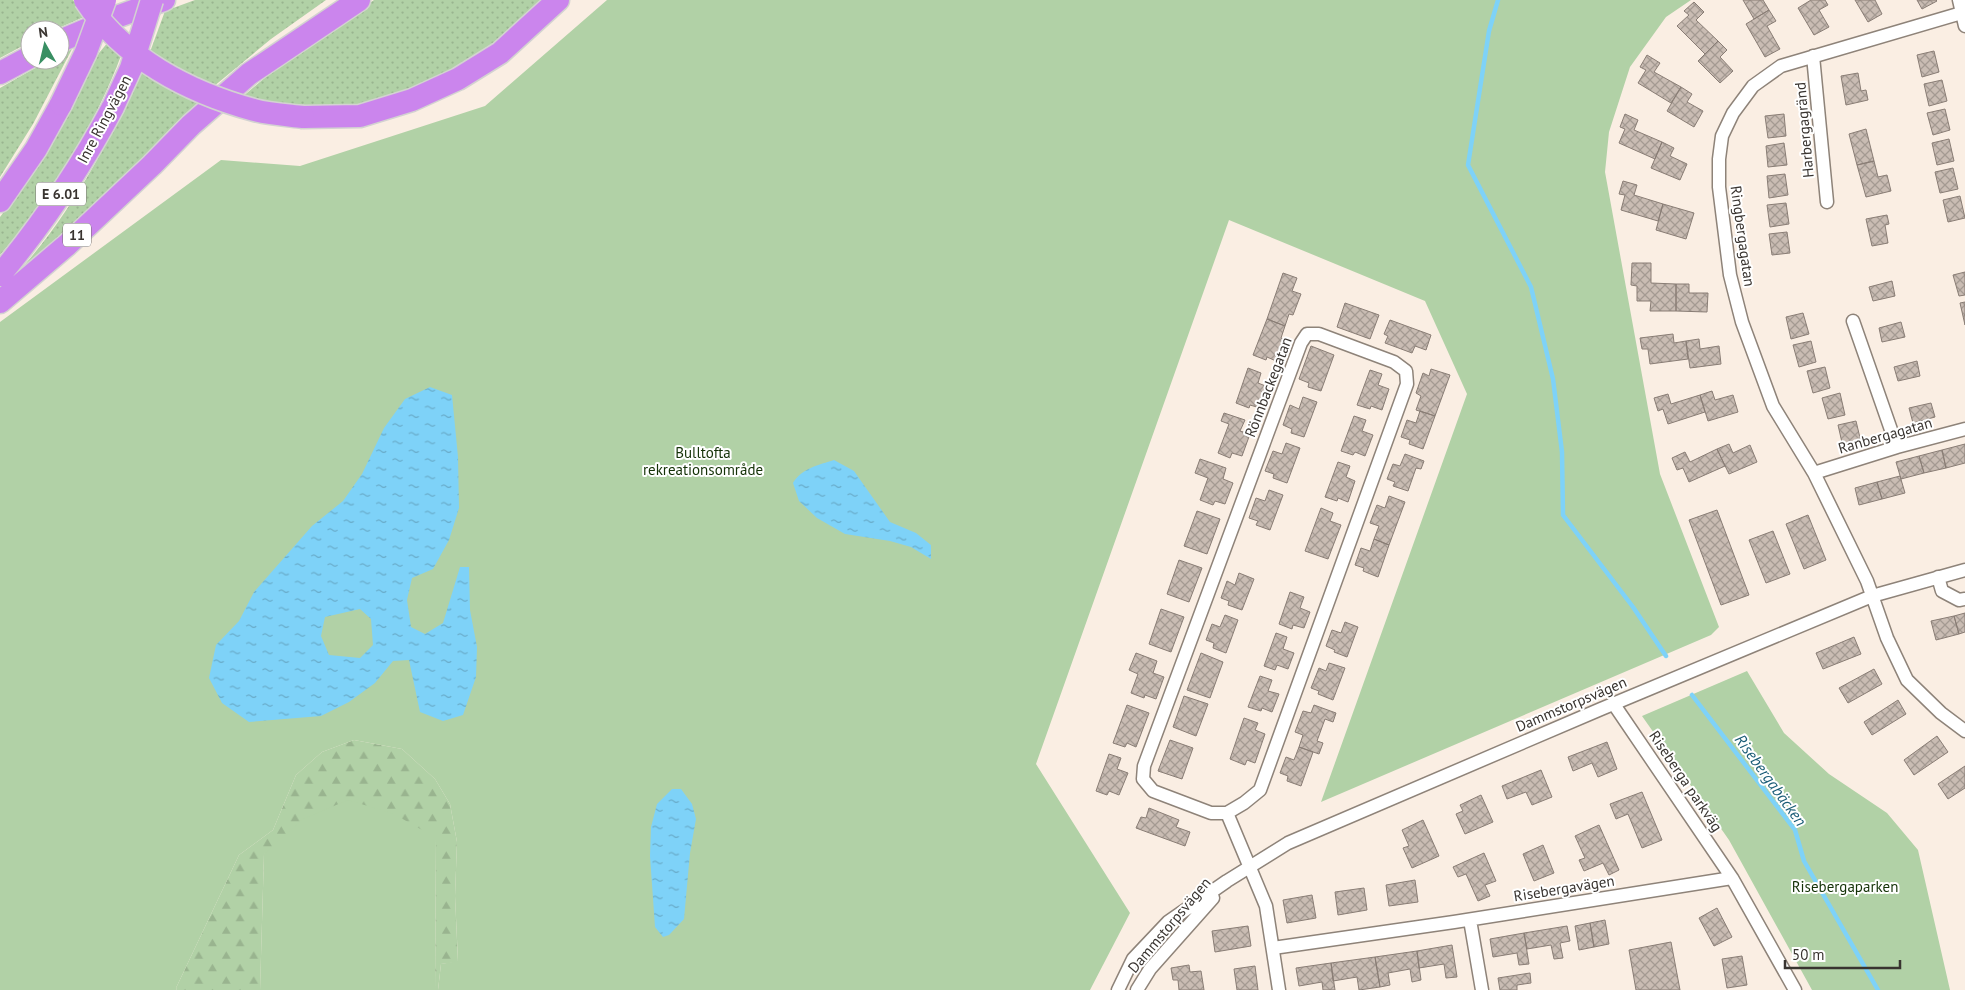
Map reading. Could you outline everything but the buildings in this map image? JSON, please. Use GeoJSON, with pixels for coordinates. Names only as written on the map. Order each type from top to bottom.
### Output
{"type":"FeatureCollection","features":[{"type":"Feature","properties":{"kind":"highway"},"geometry":{"type":"LineString","coordinates":[[85,0],[111,32],[132,51],[168,77],[203,94],[255,110],[302,117],[360,116],[412,100],[443,86],[500,53],[558,0]]}},
{"type":"Feature","properties":{"kind":"highway","name":"E 6.01"},"geometry":{"type":"LineString","coordinates":[[0,201],[36,149],[61,104],[86,52],[105,0]]}},
{"type":"Feature","properties":{"kind":"highway","name":"Inre Ringvägen"},"geometry":{"type":"LineString","coordinates":[[0,275],[50,211],[87,155],[114,107],[131,68],[152,0]]}},
{"type":"Feature","properties":{"kind":"highway"},"geometry":{"type":"LineString","coordinates":[[70,37],[164,0]]}},
{"type":"Feature","properties":{"kind":"highway","name":"11"},"geometry":{"type":"LineString","coordinates":[[0,302],[67,245],[152,165],[191,125],[249,74],[359,0]]}},
{"type":"Feature","properties":{"kind":"highway"},"geometry":{"type":"LineString","coordinates":[[0,73],[20,62]]}},
{"type":"Feature","properties":{"kind":"street"},"geometry":{"type":"LineString","coordinates":[[1962,8],[1965,26]]}},
{"type":"Feature","properties":{"kind":"street","name":"Ringbergagatan"},"geometry":{"type":"LineString","coordinates":[[1962,8],[1781,66],[1753,86],[1733,113],[1722,136],[1719,159],[1719,187],[1730,275],[1742,322],[1773,406],[1814,472],[1867,580],[1887,638],[1907,680],[1941,713],[1965,731]]}},
{"type":"Feature","properties":{"kind":"street","name":"Harbergagränd"},"geometry":{"type":"LineString","coordinates":[[1813,56],[1827,202]]}},
{"type":"Feature","properties":{"kind":"street"},"geometry":{"type":"LineString","coordinates":[[1853,321],[1897,447]]}},
{"type":"Feature","properties":{"kind":"street","name":"Rönnbackegatan"},"geometry":{"type":"LineString","coordinates":[[1307,334],[1319,334],[1394,362],[1406,371],[1407,384],[1260,790],[1244,803],[1228,812],[1211,813],[1153,791],[1144,779],[1144,766],[1301,343],[1307,334]]}},
{"type":"Feature","properties":{"kind":"street","name":"Ranbergagatan"},"geometry":{"type":"LineString","coordinates":[[1814,472],[1897,447],[1965,430]]}},
{"type":"Feature","properties":{"kind":"street","name":"Dammstorpsvägen"},"geometry":{"type":"LineString","coordinates":[[1118,990],[1133,959],[1168,922],[1227,881],[1288,843],[1872,596],[1965,570]]}},
{"type":"Feature","properties":{"kind":"street"},"geometry":{"type":"LineString","coordinates":[[1938,577],[1942,590],[1959,600],[1965,599]]}},
{"type":"Feature","properties":{"kind":"street","name":"Riseberga parkväg"},"geometry":{"type":"LineString","coordinates":[[1613,704],[1732,878]]}},
{"type":"Feature","properties":{"kind":"street"},"geometry":{"type":"LineString","coordinates":[[1228,812],[1266,906],[1279,990]]}},
{"type":"Feature","properties":{"kind":"street"},"geometry":{"type":"LineString","coordinates":[[1732,878],[1795,990]]}},
{"type":"Feature","properties":{"kind":"street","name":"Risebergavägen"},"geometry":{"type":"LineString","coordinates":[[1273,948],[1470,920],[1732,878]]}},
{"type":"Feature","properties":{"kind":"street","name":"Dammstorpsvägen"},"geometry":{"type":"LineString","coordinates":[[1137,990],[1150,969],[1227,881]]}},
{"type":"Feature","properties":{"kind":"street"},"geometry":{"type":"LineString","coordinates":[[1470,920],[1482,990]]}},
{"type":"Feature","properties":{"kind":"green space"},"geometry":{"type":"Polygon","coordinates":[[[0,0],[73,0],[86,15],[70,23],[70,20],[20,20],[20,47],[0,58],[0,0]]]}},
{"type":"Feature","properties":{"kind":"green space"},"geometry":{"type":"Polygon","coordinates":[[[195,0],[326,0],[271,39],[213,87],[196,81],[150,52],[165,11],[195,0]]]}},
{"type":"Feature","properties":{"kind":"green space"},"geometry":{"type":"Polygon","coordinates":[[[374,0],[547,0],[527,19],[475,58],[418,89],[354,107],[323,109],[241,98],[288,58],[374,0]]]}},
{"type":"Feature","properties":{"kind":"green space","name":"Bulltofta rekreationsområde"},"geometry":{"type":"Polygon","coordinates":[[[607,0],[1691,0],[1666,17],[1630,67],[1609,132],[1605,172],[1660,474],[1719,627],[1711,635],[1321,802],[1467,394],[1425,301],[1229,220],[1036,764],[1130,913],[1090,990],[438,990],[441,964],[458,961],[455,896],[457,842],[450,804],[435,779],[402,749],[354,740],[322,752],[296,775],[273,830],[239,855],[176,988],[177,990],[0,990],[0,322],[221,160],[300,166],[485,106],[607,0]]]}},
{"type":"Feature","properties":{"kind":"green space"},"geometry":{"type":"Polygon","coordinates":[[[109,41],[122,53],[99,107],[54,185],[19,233],[0,255],[0,217],[37,168],[65,120],[99,53],[109,41]]]}},
{"type":"Feature","properties":{"kind":"green space"},"geometry":{"type":"Polygon","coordinates":[[[142,69],[185,97],[199,103],[177,122],[105,197],[9,282],[50,234],[68,208],[115,126],[142,69]]]}},
{"type":"Feature","properties":{"kind":"green space"},"geometry":{"type":"Polygon","coordinates":[[[32,70],[61,70],[33,124],[0,177],[0,88],[32,70]]]}},
{"type":"Feature","properties":{"kind":"green space","name":"Risebergaparken"},"geometry":{"type":"Polygon","coordinates":[[[1747,671],[1784,733],[1829,774],[1887,813],[1918,850],[1950,990],[1812,990],[1729,840],[1642,716],[1747,671]]]}},
{"type":"Feature","properties":{"kind":"green space"},"geometry":{"type":"Polygon","coordinates":[[[354,740],[402,749],[435,779],[450,804],[457,842],[455,896],[458,962],[441,964],[438,990],[435,990],[436,838],[264,854],[260,990],[177,990],[176,988],[239,855],[273,830],[296,775],[322,752],[354,740]]]}},
{"type":"Feature","properties":{"kind":"green space"},"geometry":{"type":"Polygon","coordinates":[[[348,800],[394,814],[436,838],[435,990],[260,990],[264,854],[303,819],[348,800]]]}},
{"type":"Feature","properties":{"kind":"water"},"geometry":{"type":"Polygon","coordinates":[[[430,387],[452,395],[458,457],[459,508],[449,540],[433,569],[412,578],[407,600],[411,627],[425,634],[443,623],[460,567],[469,567],[470,610],[477,647],[476,677],[463,715],[443,721],[420,712],[409,660],[393,661],[375,683],[349,702],[321,716],[249,722],[222,703],[209,678],[216,645],[239,621],[254,592],[312,526],[343,501],[362,474],[384,428],[405,399],[430,387]],[[360,609],[325,617],[321,636],[329,655],[360,658],[373,645],[371,619],[360,609]]]}},
{"type":"Feature","properties":{"kind":"water"},"geometry":{"type":"Polygon","coordinates":[[[834,460],[854,471],[890,522],[916,533],[931,545],[931,559],[911,547],[890,541],[845,534],[817,518],[799,501],[793,483],[797,478],[811,468],[834,460]]]}},
{"type":"Feature","properties":{"kind":"water"},"geometry":{"type":"Polygon","coordinates":[[[672,789],[681,789],[692,804],[696,819],[690,853],[684,919],[669,935],[663,937],[655,927],[650,856],[651,827],[657,804],[672,789]]]}},
{"type":"Feature","properties":{"kind":"waterway"},"geometry":{"type":"LineString","coordinates":[[1498,0],[1489,31],[1468,165],[1531,287],[1553,379],[1562,452],[1563,515],[1633,607],[1666,656]]}},
{"type":"Feature","properties":{"kind":"waterway","name":"Risebergabäcken"},"geometry":{"type":"LineString","coordinates":[[1692,695],[1795,830],[1804,861],[1878,990]]}}]}
